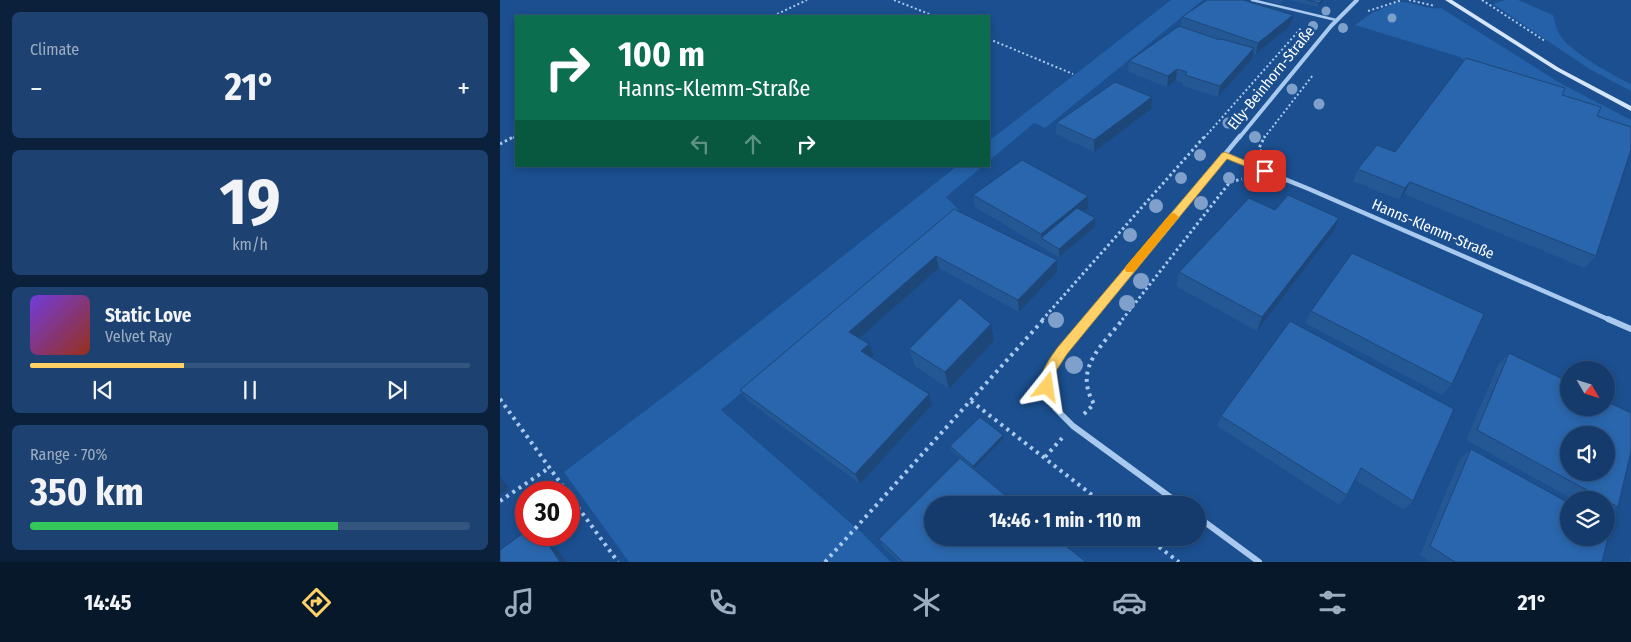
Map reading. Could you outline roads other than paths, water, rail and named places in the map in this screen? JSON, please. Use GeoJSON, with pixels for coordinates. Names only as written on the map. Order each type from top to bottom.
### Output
{"type":"FeatureCollection","features":[{"type":"Feature","properties":{"kind":"main road"},"geometry":{"type":"LineString","coordinates":[[1448,0],[1551,66],[1631,109]]}},
{"type":"Feature","properties":{"kind":"street","name":"Elly-Beinhorn-Straße"},"geometry":{"type":"LineString","coordinates":[[1169,496],[1073,426],[1058,412],[1050,398],[1047,380],[1053,364],[1062,350],[1336,20],[1357,0]]}},
{"type":"Feature","properties":{"kind":"street","name":"Hanns-Klemm-Straße"},"geometry":{"type":"LineString","coordinates":[[1225,155],[1631,329]]}},
{"type":"Feature","properties":{"kind":"street"},"geometry":{"type":"LineString","coordinates":[[1206,523],[1260,562]]}},
{"type":"Feature","properties":{"kind":"lane"},"geometry":{"type":"LineString","coordinates":[[1252,0],[1336,20]]}},
{"type":"Feature","properties":{"kind":"lane"},"geometry":{"type":"LineString","coordinates":[[1304,12],[1310,6]]}}]}
